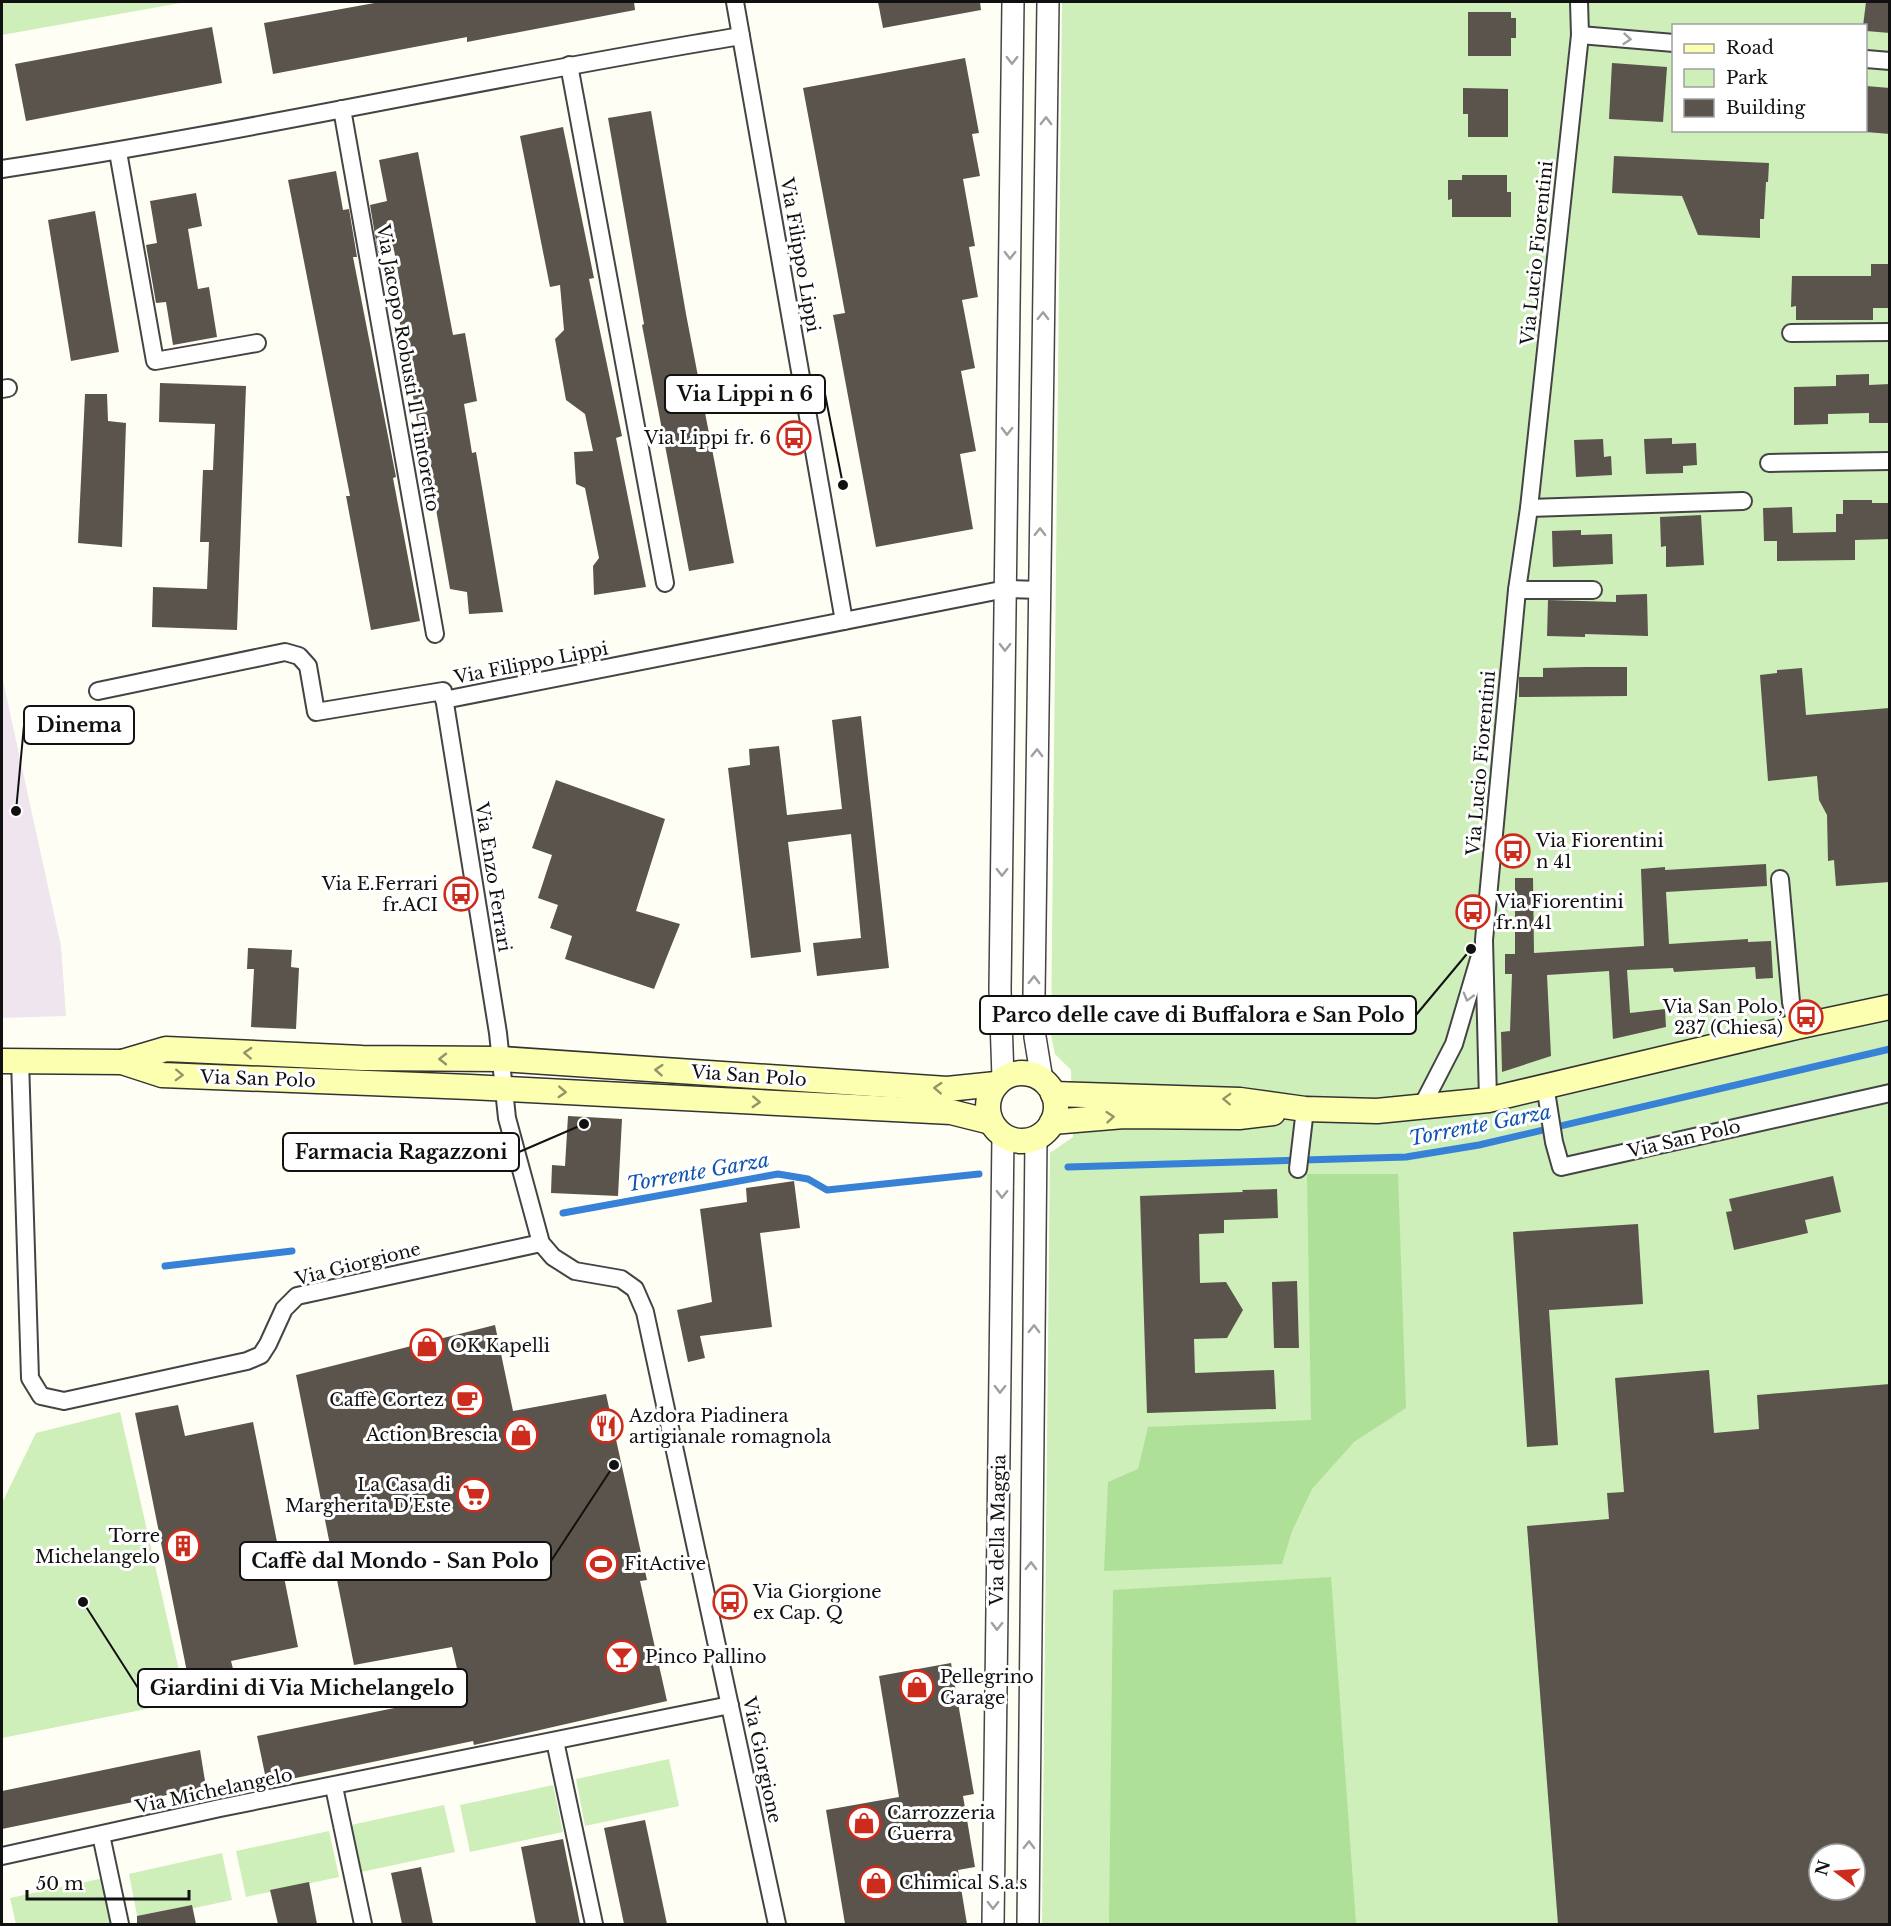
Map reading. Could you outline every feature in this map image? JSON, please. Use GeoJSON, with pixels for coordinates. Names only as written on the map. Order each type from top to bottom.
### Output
{"type":"FeatureCollection","features":[{"type":"Feature","properties":{"kind":"main road","name":"Via San Polo"},"geometry":{"type":"LineString","coordinates":[[11,1060],[122,1062],[162,1075],[503,1089],[951,1112],[997,1129],[1021,1142],[1044,1130],[1124,1116],[1239,1117],[1305,1110],[1377,1111],[1488,1100],[1890,1007]]}},
{"type":"Feature","properties":{"kind":"main road","name":"Via San Polo"},"geometry":{"type":"LineString","coordinates":[[122,1062],[166,1048],[362,1058],[502,1059],[947,1089],[1000,1081],[1023,1073],[1033,1075],[1047,1087],[1240,1100],[1305,1110]]}},
{"type":"Feature","properties":{"kind":"main road"},"geometry":{"type":"LineString","coordinates":[[997,1129],[987,1109],[989,1097],[1000,1081]]}},
{"type":"Feature","properties":{"kind":"main road"},"geometry":{"type":"LineString","coordinates":[[1044,1130],[1056,1108],[1047,1087]]}},
{"type":"Feature","properties":{"kind":"street","name":"Via Filippo Lippi"},"geometry":{"type":"LineString","coordinates":[[735,2],[844,621]]}},
{"type":"Feature","properties":{"kind":"street"},"geometry":{"type":"LineString","coordinates":[[1000,1081],[1013,2]]}},
{"type":"Feature","properties":{"kind":"street"},"geometry":{"type":"LineString","coordinates":[[1047,1087],[1035,1037],[1034,995],[1048,2]]}},
{"type":"Feature","properties":{"kind":"street","name":"Via Lucio Fiorentini"},"geometry":{"type":"LineString","coordinates":[[1488,1100],[1484,940],[1517,590],[1529,508],[1580,35],[1579,2]]}},
{"type":"Feature","properties":{"kind":"street"},"geometry":{"type":"LineString","coordinates":[[1580,35],[1672,43]]}},
{"type":"Feature","properties":{"kind":"street"},"geometry":{"type":"LineString","coordinates":[[2,170],[118,152],[569,65],[741,36]]}},
{"type":"Feature","properties":{"kind":"street"},"geometry":{"type":"LineString","coordinates":[[1867,59],[1890,61]]}},
{"type":"Feature","properties":{"kind":"street"},"geometry":{"type":"LineString","coordinates":[[569,65],[665,583]]}},
{"type":"Feature","properties":{"kind":"street","name":"Via Jacopo Robusti Il Tintoretto"},"geometry":{"type":"LineString","coordinates":[[342,109],[435,634]]}},
{"type":"Feature","properties":{"kind":"street"},"geometry":{"type":"LineString","coordinates":[[118,152],[155,361],[257,343]]}},
{"type":"Feature","properties":{"kind":"street"},"geometry":{"type":"LineString","coordinates":[[1791,333],[1890,332]]}},
{"type":"Feature","properties":{"kind":"street"},"geometry":{"type":"LineString","coordinates":[[1769,463],[1890,460]]}},
{"type":"Feature","properties":{"kind":"street"},"geometry":{"type":"LineString","coordinates":[[1529,508],[1743,501]]}},
{"type":"Feature","properties":{"kind":"street","name":"Via Filippo Lippi"},"geometry":{"type":"LineString","coordinates":[[98,691],[285,652],[299,656],[308,666],[316,712],[443,691],[444,700],[1006,589],[1040,590]]}},
{"type":"Feature","properties":{"kind":"street"},"geometry":{"type":"LineString","coordinates":[[1517,590],[1593,590]]}},
{"type":"Feature","properties":{"kind":"street","name":"Via Enzo Ferrari"},"geometry":{"type":"LineString","coordinates":[[444,700],[502,1059]]}},
{"type":"Feature","properties":{"kind":"street"},"geometry":{"type":"LineString","coordinates":[[1780,879],[1796,1027]]}},
{"type":"Feature","properties":{"kind":"street","name":"Via Lucio Fiorentini"},"geometry":{"type":"LineString","coordinates":[[1422,1106],[1454,1044],[1484,940]]}},
{"type":"Feature","properties":{"kind":"street"},"geometry":{"type":"LineString","coordinates":[[502,1059],[507,1118],[541,1243]]}},
{"type":"Feature","properties":{"kind":"street","name":"Via San Polo"},"geometry":{"type":"LineString","coordinates":[[11,1060],[30,1378],[41,1396]]}},
{"type":"Feature","properties":{"kind":"street","name":"Via San Polo"},"geometry":{"type":"LineString","coordinates":[[1545,1085],[1548,1114],[1561,1167],[1890,1093]]}},
{"type":"Feature","properties":{"kind":"street"},"geometry":{"type":"LineString","coordinates":[[1298,1169],[1305,1110]]}},
{"type":"Feature","properties":{"kind":"street","name":"Via della Maggia"},"geometry":{"type":"LineString","coordinates":[[993,1924],[997,1129]]}},
{"type":"Feature","properties":{"kind":"street","name":"Via della Maggia"},"geometry":{"type":"LineString","coordinates":[[1028,1924],[1044,1130]]}},
{"type":"Feature","properties":{"kind":"street","name":"Via Giorgione"},"geometry":{"type":"LineString","coordinates":[[41,1396],[64,1401],[247,1361],[261,1355],[284,1309],[297,1296],[541,1243],[553,1257],[575,1271],[621,1279],[635,1289],[645,1312],[777,1924]]}},
{"type":"Feature","properties":{"kind":"street","name":"Via Michelangelo"},"geometry":{"type":"LineString","coordinates":[[2,1856],[220,1808],[334,1787],[730,1705]]}},
{"type":"Feature","properties":{"kind":"street"},"geometry":{"type":"LineString","coordinates":[[555,1741],[594,1924]]}},
{"type":"Feature","properties":{"kind":"street"},"geometry":{"type":"LineString","coordinates":[[334,1787],[363,1924]]}},
{"type":"Feature","properties":{"kind":"street"},"geometry":{"type":"LineString","coordinates":[[101,1835],[120,1924]]}},
{"type":"Feature","properties":{"kind":"shaded area"},"geometry":{"type":"Polygon","coordinates":[[[2,676],[61,946],[66,1016],[2,1018],[2,676]]]}},
{"type":"Feature","properties":{"kind":"green space"},"geometry":{"type":"Polygon","coordinates":[[[2,2],[186,2],[2,35],[2,2]]]}},
{"type":"Feature","properties":{"kind":"green space"},"geometry":{"type":"Polygon","coordinates":[[[1062,2],[1889,2],[1889,1924],[1042,1924],[1050,1153],[1073,1137],[1071,1070],[1055,1054],[1051,1035],[1062,2]]]}},
{"type":"Feature","properties":{"kind":"green space"},"geometry":{"type":"Polygon","coordinates":[[[1307,1174],[1398,1174],[1406,1408],[1354,1442],[1312,1489],[1292,1531],[1282,1564],[1104,1571],[1108,1482],[1138,1469],[1148,1427],[1311,1420],[1307,1174]]]}},
{"type":"Feature","properties":{"kind":"green space"},"geometry":{"type":"Polygon","coordinates":[[[120,1412],[186,1701],[2,1738],[2,1503],[36,1433],[120,1412]]]}},
{"type":"Feature","properties":{"kind":"green space"},"geometry":{"type":"Polygon","coordinates":[[[1331,1577],[1356,1924],[1109,1924],[1113,1590],[1331,1577]]]}},
{"type":"Feature","properties":{"kind":"green space"},"geometry":{"type":"Polygon","coordinates":[[[669,1759],[679,1806],[585,1826],[576,1779],[669,1759]]]}},
{"type":"Feature","properties":{"kind":"green space"},"geometry":{"type":"Polygon","coordinates":[[[553,1785],[563,1832],[470,1852],[460,1805],[553,1785]]]}},
{"type":"Feature","properties":{"kind":"green space"},"geometry":{"type":"Polygon","coordinates":[[[444,1805],[455,1852],[361,1872],[351,1825],[444,1805]]]}},
{"type":"Feature","properties":{"kind":"green space"},"geometry":{"type":"Polygon","coordinates":[[[329,1831],[339,1877],[246,1897],[236,1851],[329,1831]]]}},
{"type":"Feature","properties":{"kind":"green space"},"geometry":{"type":"Polygon","coordinates":[[[222,1853],[232,1900],[138,1920],[129,1874],[222,1853]]]}},
{"type":"Feature","properties":{"kind":"green space"},"geometry":{"type":"Polygon","coordinates":[[[104,1878],[113,1924],[16,1924],[10,1898],[104,1878]]]}},
{"type":"Feature","properties":{"kind":"building"},"geometry":{"type":"Polygon","coordinates":[[[380,2],[634,2],[635,10],[467,42],[467,37],[273,74],[264,23],[380,2]]]}},
{"type":"Feature","properties":{"kind":"building"},"geometry":{"type":"Polygon","coordinates":[[[878,2],[980,2],[981,10],[883,28],[878,2]]]}},
{"type":"Feature","properties":{"kind":"building"},"geometry":{"type":"Polygon","coordinates":[[[1866,2],[1890,2],[1890,33],[1867,31],[1867,24],[1863,24],[1866,2]]]}},
{"type":"Feature","properties":{"kind":"building"},"geometry":{"type":"Polygon","coordinates":[[[1468,12],[1511,12],[1511,18],[1516,18],[1516,38],[1511,38],[1511,56],[1468,56],[1468,12]]]}},
{"type":"Feature","properties":{"kind":"building"},"geometry":{"type":"Polygon","coordinates":[[[212,27],[222,83],[26,121],[15,64],[212,27]]]}},
{"type":"Feature","properties":{"kind":"building"},"geometry":{"type":"Polygon","coordinates":[[[965,58],[979,133],[972,134],[980,176],[963,179],[975,246],[969,247],[978,297],[962,300],[975,368],[961,371],[976,451],[960,454],[973,529],[876,547],[833,315],[845,313],[803,88],[965,58]]]}},
{"type":"Feature","properties":{"kind":"building"},"geometry":{"type":"Polygon","coordinates":[[[1612,63],[1667,67],[1663,122],[1609,119],[1612,63]]]}},
{"type":"Feature","properties":{"kind":"building"},"geometry":{"type":"Polygon","coordinates":[[[1867,86],[1890,88],[1890,134],[1866,132],[1867,86]]]}},
{"type":"Feature","properties":{"kind":"building"},"geometry":{"type":"Polygon","coordinates":[[[1463,88],[1508,89],[1508,137],[1468,137],[1468,114],[1463,114],[1463,88]]]}},
{"type":"Feature","properties":{"kind":"building"},"geometry":{"type":"Polygon","coordinates":[[[651,111],[686,314],[734,563],[689,571],[642,325],[644,324],[608,118],[651,111]]]}},
{"type":"Feature","properties":{"kind":"building"},"geometry":{"type":"Polygon","coordinates":[[[563,127],[594,278],[589,279],[622,436],[616,438],[646,587],[594,595],[593,566],[599,558],[585,488],[576,484],[574,452],[593,451],[585,414],[566,400],[555,339],[564,330],[560,285],[550,287],[520,136],[563,127]]]}},
{"type":"Feature","properties":{"kind":"building"},"geometry":{"type":"Polygon","coordinates":[[[418,152],[453,335],[465,333],[477,401],[464,404],[472,453],[476,452],[503,612],[469,614],[467,592],[450,589],[396,301],[403,300],[394,250],[378,253],[370,205],[387,201],[379,160],[418,152]]]}},
{"type":"Feature","properties":{"kind":"building"},"geometry":{"type":"Polygon","coordinates":[[[1614,156],[1769,163],[1764,219],[1760,219],[1760,238],[1698,235],[1682,196],[1612,193],[1614,156]]]}},
{"type":"Feature","properties":{"kind":"building"},"geometry":{"type":"Polygon","coordinates":[[[336,171],[343,210],[349,209],[357,257],[353,257],[396,477],[393,478],[420,621],[371,630],[346,496],[350,496],[288,180],[336,171]]]}},
{"type":"Feature","properties":{"kind":"building"},"geometry":{"type":"Polygon","coordinates":[[[1462,175],[1507,175],[1507,192],[1511,192],[1511,217],[1452,217],[1452,199],[1448,200],[1448,180],[1462,180],[1462,175]]]}},
{"type":"Feature","properties":{"kind":"building"},"geometry":{"type":"Polygon","coordinates":[[[196,193],[202,226],[188,229],[198,289],[209,287],[217,337],[173,345],[166,302],[156,303],[146,245],[157,243],[150,201],[196,193]]]}},
{"type":"Feature","properties":{"kind":"building"},"geometry":{"type":"Polygon","coordinates":[[[95,211],[119,352],[71,361],[48,220],[95,211]]]}},
{"type":"Feature","properties":{"kind":"building"},"geometry":{"type":"Polygon","coordinates":[[[1871,264],[1890,264],[1890,308],[1873,308],[1873,320],[1796,320],[1796,306],[1791,307],[1792,276],[1871,276],[1871,264]]]}},
{"type":"Feature","properties":{"kind":"building"},"geometry":{"type":"Polygon","coordinates":[[[1869,374],[1869,385],[1890,384],[1890,423],[1869,423],[1869,413],[1828,414],[1828,424],[1794,425],[1794,387],[1836,386],[1836,375],[1869,374]]]}},
{"type":"Feature","properties":{"kind":"building"},"geometry":{"type":"Polygon","coordinates":[[[160,383],[246,386],[237,630],[152,627],[153,587],[207,589],[209,542],[200,542],[203,470],[213,470],[215,424],[159,422],[160,383]]]}},
{"type":"Feature","properties":{"kind":"building"},"geometry":{"type":"Polygon","coordinates":[[[85,394],[107,394],[108,421],[126,423],[122,547],[78,543],[85,394]]]}},
{"type":"Feature","properties":{"kind":"building"},"geometry":{"type":"Polygon","coordinates":[[[1672,438],[1672,444],[1696,443],[1697,465],[1683,466],[1683,473],[1646,474],[1644,439],[1672,438]]]}},
{"type":"Feature","properties":{"kind":"building"},"geometry":{"type":"Polygon","coordinates":[[[1603,439],[1604,457],[1611,456],[1612,475],[1576,477],[1574,440],[1603,439]]]}},
{"type":"Feature","properties":{"kind":"building"},"geometry":{"type":"Polygon","coordinates":[[[1843,500],[1872,500],[1872,503],[1890,503],[1890,539],[1855,540],[1855,560],[1777,561],[1777,541],[1764,541],[1763,508],[1792,507],[1793,533],[1836,532],[1836,514],[1843,514],[1843,500]]]}},
{"type":"Feature","properties":{"kind":"building"},"geometry":{"type":"Polygon","coordinates":[[[1701,515],[1704,565],[1666,567],[1666,546],[1661,547],[1660,517],[1701,515]]]}},
{"type":"Feature","properties":{"kind":"building"},"geometry":{"type":"Polygon","coordinates":[[[1581,530],[1581,535],[1612,534],[1613,564],[1553,567],[1552,531],[1581,530]]]}},
{"type":"Feature","properties":{"kind":"building"},"geometry":{"type":"Polygon","coordinates":[[[1647,594],[1648,636],[1585,634],[1585,637],[1547,636],[1548,600],[1616,602],[1616,595],[1647,594]]]}},
{"type":"Feature","properties":{"kind":"building"},"geometry":{"type":"Polygon","coordinates":[[[1627,667],[1627,696],[1519,697],[1519,677],[1543,677],[1543,668],[1627,667]]]}},
{"type":"Feature","properties":{"kind":"building"},"geometry":{"type":"Polygon","coordinates":[[[1802,668],[1806,715],[1889,708],[1890,882],[1836,886],[1834,860],[1828,861],[1827,815],[1819,800],[1817,776],[1768,781],[1760,675],[1777,673],[1777,670],[1802,668]]]}},
{"type":"Feature","properties":{"kind":"building"},"geometry":{"type":"Polygon","coordinates":[[[861,716],[889,968],[817,976],[813,943],[861,938],[851,834],[788,842],[801,952],[751,958],[728,768],[750,765],[749,749],[779,746],[787,815],[842,809],[832,720],[861,716]]]}},
{"type":"Feature","properties":{"kind":"building"},"geometry":{"type":"Polygon","coordinates":[[[556,780],[665,819],[636,911],[680,924],[654,989],[565,959],[572,936],[550,928],[558,905],[538,898],[552,855],[532,848],[556,780]]]}},
{"type":"Feature","properties":{"kind":"building"},"geometry":{"type":"Polygon","coordinates":[[[1766,864],[1767,886],[1666,892],[1669,944],[1748,939],[1748,942],[1771,941],[1773,978],[1756,979],[1755,967],[1674,972],[1673,968],[1627,970],[1630,1013],[1665,1009],[1666,1027],[1613,1039],[1609,971],[1547,975],[1551,1056],[1502,1072],[1501,1032],[1510,1031],[1512,974],[1505,974],[1505,954],[1515,954],[1515,878],[1533,878],[1534,953],[1644,946],[1641,869],[1665,867],[1665,870],[1766,864]]]}},
{"type":"Feature","properties":{"kind":"building"},"geometry":{"type":"Polygon","coordinates":[[[248,948],[292,950],[291,967],[299,968],[296,1029],[251,1027],[254,969],[247,969],[248,948]]]}},
{"type":"Feature","properties":{"kind":"building"},"geometry":{"type":"Polygon","coordinates":[[[568,1116],[622,1119],[618,1196],[551,1193],[552,1165],[565,1166],[568,1116]]]}},
{"type":"Feature","properties":{"kind":"building"},"geometry":{"type":"Polygon","coordinates":[[[1833,1176],[1841,1212],[1805,1220],[1808,1233],[1734,1250],[1726,1212],[1732,1211],[1729,1199],[1833,1176]]]}},
{"type":"Feature","properties":{"kind":"building"},"geometry":{"type":"Polygon","coordinates":[[[794,1181],[800,1228],[760,1233],[772,1327],[700,1336],[705,1358],[688,1362],[677,1310],[712,1302],[700,1209],[747,1202],[746,1188],[794,1181]]]}},
{"type":"Feature","properties":{"kind":"building"},"geometry":{"type":"Polygon","coordinates":[[[1277,1189],[1278,1218],[1224,1220],[1224,1233],[1199,1234],[1200,1283],[1226,1282],[1243,1310],[1227,1338],[1194,1339],[1195,1373],[1274,1370],[1276,1409],[1147,1413],[1140,1196],[1277,1189]]]}},
{"type":"Feature","properties":{"kind":"building"},"geometry":{"type":"Polygon","coordinates":[[[1638,1224],[1643,1304],[1549,1310],[1558,1445],[1527,1447],[1513,1232],[1638,1224]]]}},
{"type":"Feature","properties":{"kind":"building"},"geometry":{"type":"Polygon","coordinates":[[[1297,1281],[1299,1348],[1274,1348],[1272,1282],[1297,1281]]]}},
{"type":"Feature","properties":{"kind":"building","name":"La Casa di Margherita D'Este"},"geometry":{"type":"Polygon","coordinates":[[[495,1325],[513,1411],[606,1394],[647,1580],[640,1581],[667,1701],[474,1745],[473,1741],[267,1784],[257,1736],[463,1694],[452,1647],[354,1665],[296,1375],[495,1325]]]}},
{"type":"Feature","properties":{"kind":"building"},"geometry":{"type":"Polygon","coordinates":[[[1709,1370],[1714,1433],[1759,1429],[1757,1395],[1890,1384],[1890,1924],[1558,1924],[1527,1526],[1609,1519],[1607,1493],[1624,1492],[1615,1378],[1709,1370]]]}},
{"type":"Feature","properties":{"kind":"building"},"geometry":{"type":"Polygon","coordinates":[[[178,1405],[185,1436],[253,1422],[298,1647],[231,1661],[235,1677],[190,1687],[135,1413],[178,1405]]]}},
{"type":"Feature","properties":{"kind":"building"},"geometry":{"type":"Polygon","coordinates":[[[951,1663],[974,1794],[963,1796],[975,1867],[958,1870],[967,1924],[845,1924],[826,1810],[899,1797],[879,1676],[951,1663]]]}},
{"type":"Feature","properties":{"kind":"building"},"geometry":{"type":"Polygon","coordinates":[[[200,1750],[206,1787],[2,1829],[2,1791],[200,1750]]]}},
{"type":"Feature","properties":{"kind":"building"},"geometry":{"type":"Polygon","coordinates":[[[645,1820],[667,1924],[624,1924],[604,1828],[645,1820]]]}},
{"type":"Feature","properties":{"kind":"building"},"geometry":{"type":"Polygon","coordinates":[[[563,1839],[580,1924],[536,1924],[521,1847],[563,1839]]]}},
{"type":"Feature","properties":{"kind":"building"},"geometry":{"type":"Polygon","coordinates":[[[421,1867],[433,1924],[402,1924],[391,1873],[421,1867]]]}},
{"type":"Feature","properties":{"kind":"building"},"geometry":{"type":"Polygon","coordinates":[[[309,1882],[317,1924],[278,1924],[270,1890],[309,1882]]]}},
{"type":"Feature","properties":{"kind":"building"},"geometry":{"type":"Polygon","coordinates":[[[192,1905],[196,1924],[137,1924],[137,1916],[192,1905]]]}},
{"type":"Feature","properties":{"kind":"waterway","name":"Torrente Garza"},"geometry":{"type":"LineString","coordinates":[[1068,1167],[1406,1157],[1479,1145],[1890,1049]]}},
{"type":"Feature","properties":{"kind":"waterway","name":"Torrente Garza"},"geometry":{"type":"LineString","coordinates":[[563,1213],[778,1174],[808,1179],[827,1190],[979,1174]]}},
{"type":"Feature","properties":{"kind":"waterway","name":"Torrente Garza"},"geometry":{"type":"LineString","coordinates":[[165,1266],[292,1251]]}},
{"type":"Feature","properties":{"kind":"place","name":"Via Lippi fr. 6"},"geometry":{"type":"Point","coordinates":[794,438]}},
{"type":"Feature","properties":{"kind":"place","name":"Via Lippi n 6"},"geometry":{"type":"Point","coordinates":[843,485]}},
{"type":"Feature","properties":{"kind":"place","name":"Dinema"},"geometry":{"type":"Point","coordinates":[16,811]}},
{"type":"Feature","properties":{"kind":"place","name":"Via Fiorentini n 41"},"geometry":{"type":"Point","coordinates":[1513,851]}},
{"type":"Feature","properties":{"kind":"place","name":"Via E.Ferrari fr.ACI"},"geometry":{"type":"Point","coordinates":[461,894]}},
{"type":"Feature","properties":{"kind":"place","name":"Via Fiorentini fr.n 41"},"geometry":{"type":"Point","coordinates":[1473,912]}},
{"type":"Feature","properties":{"kind":"place","name":"Parco delle cave di Buffalora e San Polo"},"geometry":{"type":"Point","coordinates":[1471,949]}},
{"type":"Feature","properties":{"kind":"place","name":"Via San Polo, 237 (Chiesa)"},"geometry":{"type":"Point","coordinates":[1806,1017]}},
{"type":"Feature","properties":{"kind":"place","name":"Farmacia Ragazzoni"},"geometry":{"type":"Point","coordinates":[584,1124]}},
{"type":"Feature","properties":{"kind":"place","name":"OK Kapelli"},"geometry":{"type":"Point","coordinates":[427,1346]}},
{"type":"Feature","properties":{"kind":"place","name":"Caffè Cortez"},"geometry":{"type":"Point","coordinates":[467,1400]}},
{"type":"Feature","properties":{"kind":"place","name":"Azdora Piadinera artigianale romagnola"},"geometry":{"type":"Point","coordinates":[606,1426]}},
{"type":"Feature","properties":{"kind":"place","name":"Action Brescia"},"geometry":{"type":"Point","coordinates":[521,1435]}},
{"type":"Feature","properties":{"kind":"place","name":"Caffè dal Mondo - San Polo"},"geometry":{"type":"Point","coordinates":[614,1465]}},
{"type":"Feature","properties":{"kind":"place","name":"La Casa di Margherita D'Este"},"geometry":{"type":"Point","coordinates":[474,1495]}},
{"type":"Feature","properties":{"kind":"place","name":"Torre Michelangelo"},"geometry":{"type":"Point","coordinates":[183,1546]}},
{"type":"Feature","properties":{"kind":"place","name":"FitActive"},"geometry":{"type":"Point","coordinates":[601,1564]}},
{"type":"Feature","properties":{"kind":"place","name":"Giardini di Via Michelangelo"},"geometry":{"type":"Point","coordinates":[83,1602]}},
{"type":"Feature","properties":{"kind":"place","name":"Via Giorgione ex Cap. Q"},"geometry":{"type":"Point","coordinates":[730,1602]}},
{"type":"Feature","properties":{"kind":"place","name":"Pinco Pallino"},"geometry":{"type":"Point","coordinates":[622,1657]}},
{"type":"Feature","properties":{"kind":"place","name":"Pellegrino Garage"},"geometry":{"type":"Point","coordinates":[917,1687]}},
{"type":"Feature","properties":{"kind":"place","name":"Carrozzeria Guerra"},"geometry":{"type":"Point","coordinates":[864,1823]}},
{"type":"Feature","properties":{"kind":"place","name":"Chimical S.a.s"},"geometry":{"type":"Point","coordinates":[876,1883]}}]}
